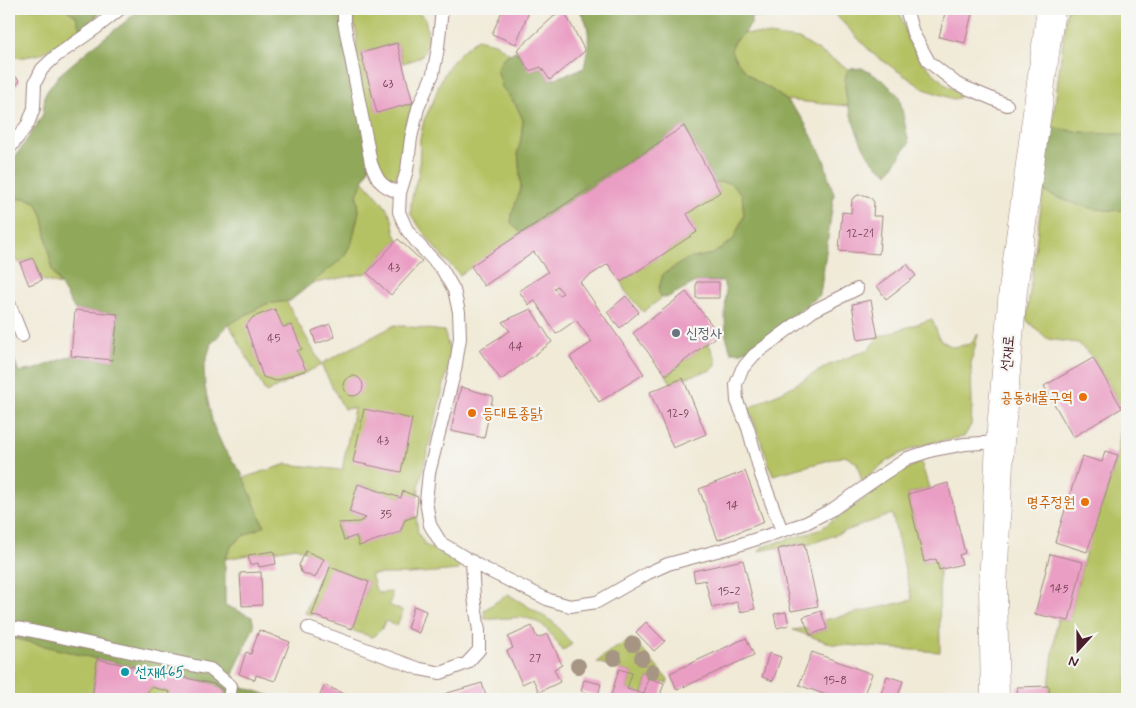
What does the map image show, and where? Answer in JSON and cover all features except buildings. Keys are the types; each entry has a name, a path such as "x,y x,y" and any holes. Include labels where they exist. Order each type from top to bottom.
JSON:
{"street":[{"name":"선재로","path":"996,699 993,586 1000,442 1013,290 1051,9"}],"lane":[{"path":"9,149 28,124 34,108 35,83 42,68 120,9"},
{"path":"344,9 344,22 371,163 377,179 389,189 400,193"},
{"path":"442,9 433,74 418,108 410,138 408,170 400,193 399,212 407,230 442,269 454,290 459,312 460,338 455,370 429,473 426,501 430,526 441,543 472,562 549,600 570,606 597,602 648,573 668,564 806,524 833,509 908,458 932,450 965,444 1000,442"},
{"path":"906,9 913,34 929,62 957,84 1007,106"},
{"path":"782,531 761,475 748,428 738,401 736,384 742,370 754,355 813,311 857,289"},
{"path":"9,303 22,336"},
{"path":"308,628 420,669 441,673 466,663 479,650 479,631 474,597 472,562"},
{"path":"9,628 18,628 210,669 231,686 229,699"}],"green space":[{"path":"9,9 105,9 84,28 41,54 9,58"},
{"path":"65,9 96,9 97,15 80,30 76,16"},
{"path":"140,9 334,9 344,22 371,163 357,195 359,211 352,242 343,258 290,301 266,304 229,324 211,344 204,367 205,387 213,425 224,449 241,472 264,526 243,536 232,545 225,559 225,605 252,617 254,626 233,674 240,686 280,699 223,699 225,691 214,684 97,659 17,639 9,639 9,346 19,372 36,369 71,356 113,360 118,314 75,310 52,270 43,217 36,202 25,198 9,199 9,166 43,114 45,94 59,75"},
{"path":"351,9 366,9 373,16 400,11 415,11 425,18 427,47 418,58 403,63 397,43 361,53 377,112 413,103 406,124 399,170 396,177 387,179 382,172 374,136 368,124 357,57 357,36"},
{"path":"577,9 751,9 751,24 734,41 731,51 746,72 786,100 802,118 824,159 834,194 820,295 755,346 742,352 731,352 726,336 726,293 723,281 696,282 668,297 662,298 658,291 663,274 687,259 713,254 733,240 744,216 742,194 730,183 715,182 684,126 521,233 511,223 512,213 521,188 518,151 523,120 516,105 502,87 497,69 503,58 517,50 529,71 541,67 550,80 584,68 588,44 588,29 586,22"},
{"path":"830,9 898,9 908,41 923,63 946,85 959,92 959,98 953,99 924,89 873,54"},
{"path":"1067,9 1127,9 1127,134 1090,133 1052,127"},
{"path":"744,33 799,39 849,69 845,87 848,106 786,100 758,82 746,72 730,50 734,41"},
{"path":"477,39 495,43 510,54 503,58 502,87 516,105 523,120 518,151 521,188 511,223 521,233 460,275 438,252 411,215 411,203 419,173 420,138 424,120 449,66 463,50"},
{"path":"862,68 883,80 899,96 909,143 888,173 875,164 864,148 850,112 845,89 845,77 849,69"},
{"path":"1052,127 1090,133 1127,134 1127,210 1105,210 1084,206 1043,191"},
{"path":"363,180 391,216 398,239 367,273 310,284 343,258 352,242 359,211 357,195"},
{"path":"715,182 730,183 742,194 744,216 733,240 713,254 687,259 658,291 662,298 643,312 625,291 621,282 697,232 687,214 720,192"},
{"path":"1043,191 1084,206 1116,211 1127,210 1127,699 1050,699 1049,686 1057,619 1069,621 1083,562 1118,455 1122,408 1093,358 1078,343 1048,339 1026,320"},
{"path":"25,198 36,202 43,217 52,270 60,285 42,280 33,258 20,263 9,255 9,199"},
{"path":"286,301 321,364 395,325 444,331 451,356 419,486 418,497 403,492 401,498 359,484 349,512 366,518 359,522 338,523 343,540 356,536 359,545 400,532 405,520 416,516 418,533 425,545 461,563 459,570 410,574 371,574 376,590 379,593 391,592 392,597 389,605 403,611 397,625 385,621 382,629 372,637 351,630 369,582 331,567 312,615 305,613 325,560 296,547 225,559 232,545 243,536 264,525 243,478 287,464 342,470 354,408 344,409 321,365 266,393 229,324 266,304"},
{"path":"932,319 940,340 953,347 971,344 978,334 971,363 971,425 964,437 932,443 901,453 883,464 862,482 857,463 845,456 773,475 749,408 784,391 829,365 869,349 878,337"},
{"path":"708,342 716,360 716,366 712,370 671,383 666,375"},
{"path":"921,462 929,488 908,494 924,562 936,559 939,570 940,652 832,644 793,630 807,628 810,635 827,629 824,620 912,600 892,514 805,546 804,543 759,551 762,547 819,530 900,472"},
{"path":"508,594 553,622 572,644 562,651 547,630 535,621 519,618 485,619 484,610"},
{"path":"9,639 17,639 97,659 92,699 9,699"},
{"path":"633,639 668,680 667,684 648,678 643,694 627,689 632,673 597,662 608,652"},
{"path":"151,687 170,692 168,699 143,699"}],"place":[{"name":"신정사","path":"676,333"},
{"name":"공동해물구역","path":"1083,397"},
{"name":"등대토종닭","path":"472,413"},
{"name":"명주정원","path":"1085,502"},
{"name":"선재465","path":"125,672"}]}
